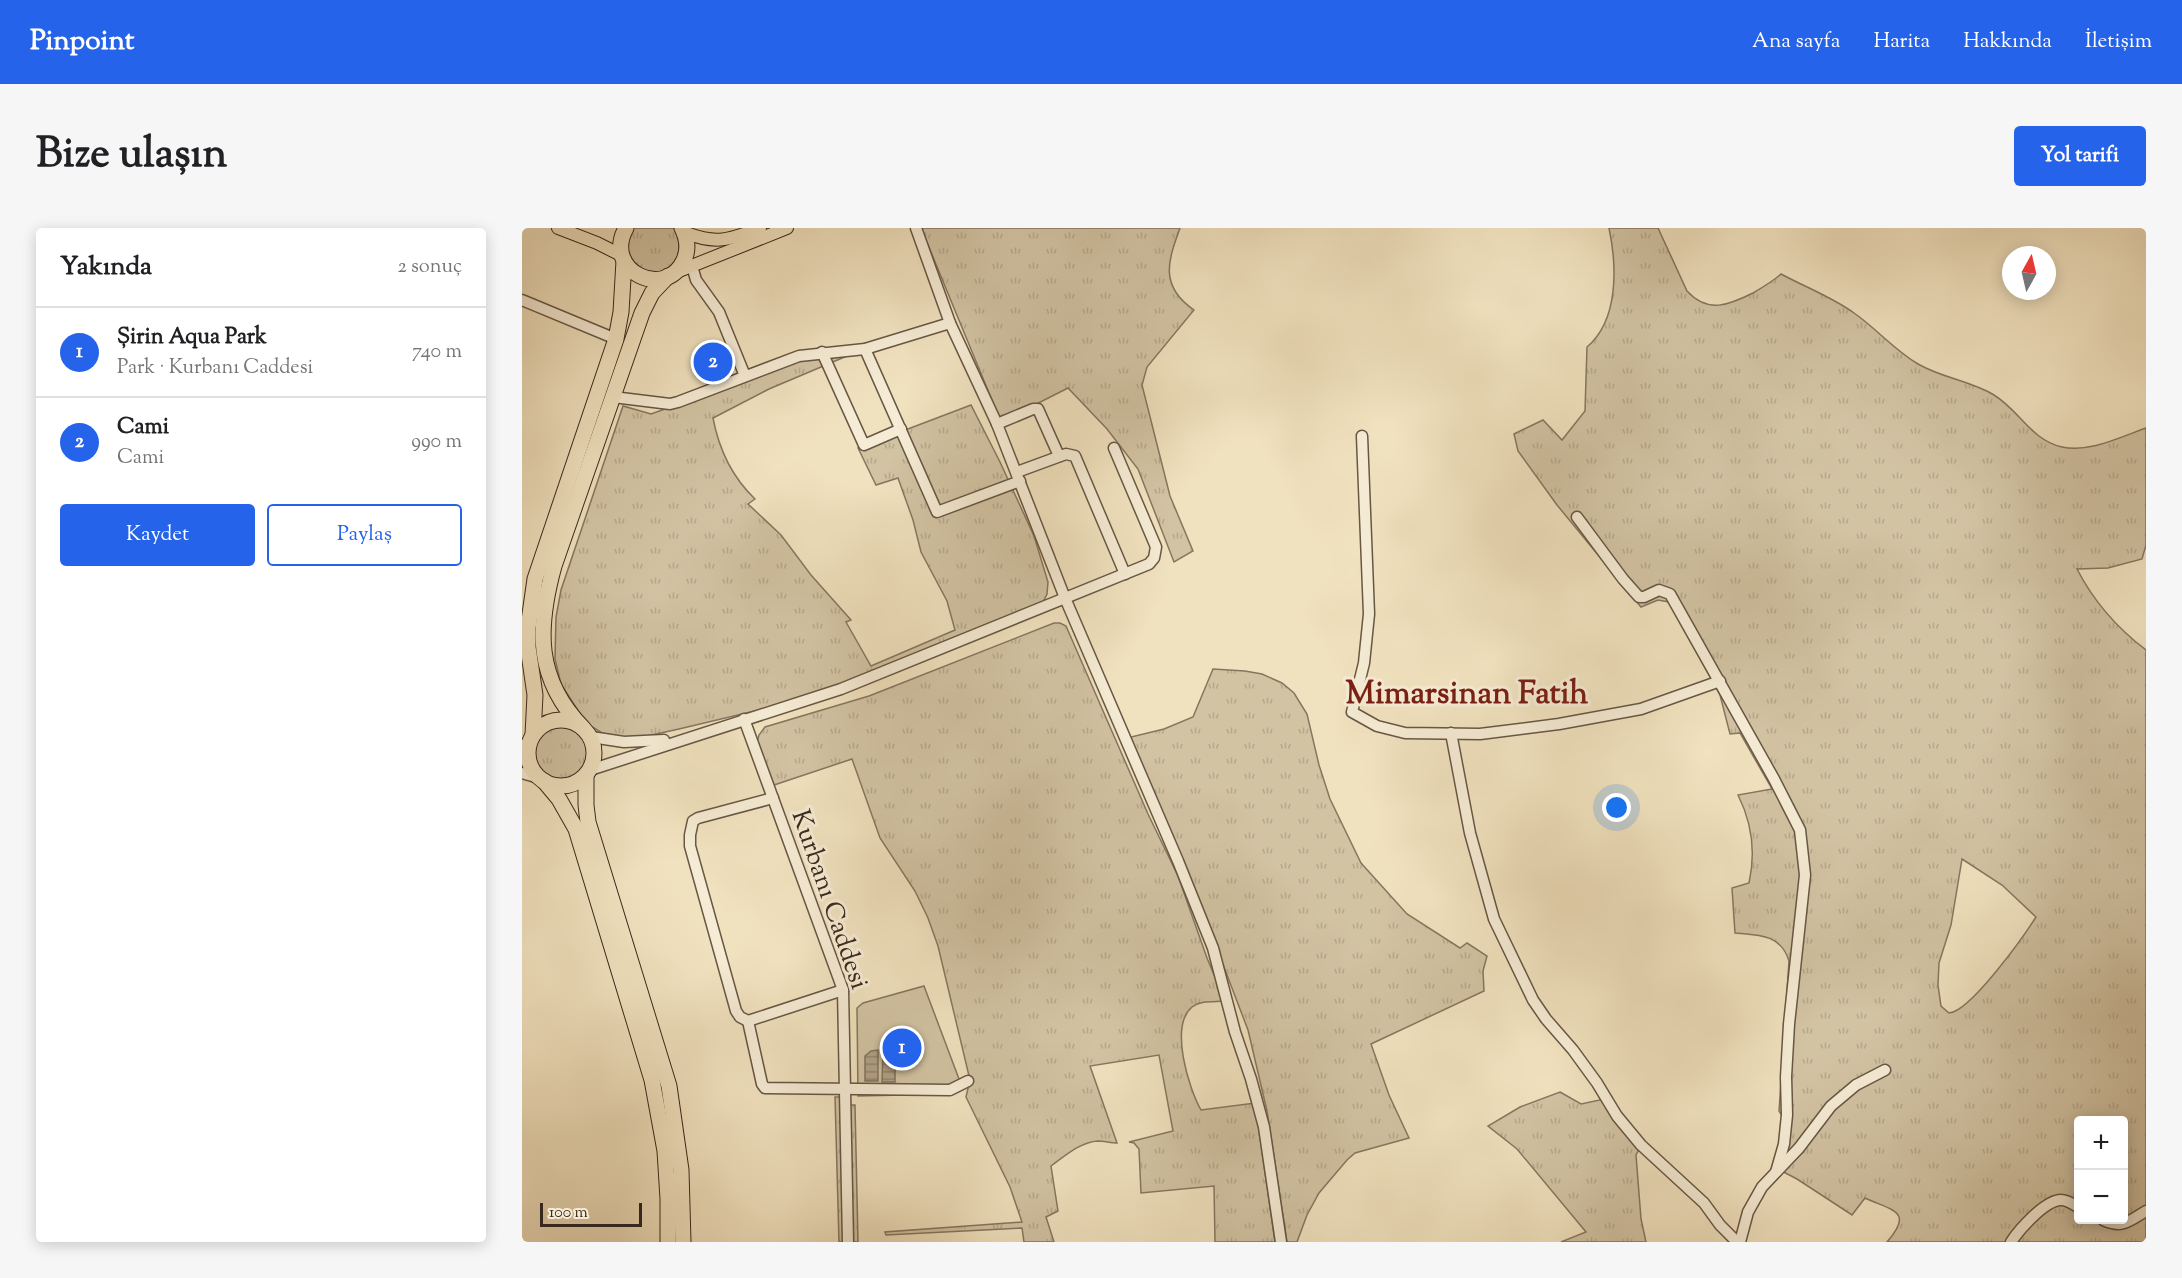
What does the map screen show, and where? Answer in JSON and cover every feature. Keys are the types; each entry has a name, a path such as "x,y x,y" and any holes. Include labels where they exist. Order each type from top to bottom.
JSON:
{"highway":[{"path":"626,228 620,244 621,312 616,339 535,579 528,638 535,696 528,752 530,763 560,799 576,829 652,1080 662,1127 667,1174 668,1242"},
{"path":"682,1242 681,1170 669,1086 588,822 586,805 588,772 595,753 587,732 564,705 549,677 543,648 543,618 554,566 642,313 652,293 681,265 686,254 687,243 683,230"},
{"path":"622,258 630,270 640,277 657,279 671,275"},
{"path":"528,741 545,723 556,720 568,720 587,732"},
{"path":"542,779 555,785 566,786 577,782 588,772"}],"main road":[{"path":"558,228 597,243 622,258"},
{"path":"683,230 702,239 714,240 729,239 760,228"},
{"path":"671,275 787,228"}],"street":[{"path":"916,228 950,323 997,424 1065,598 1213,948 1235,1032 1264,1127 1281,1242"},
{"path":"692,266 696,280 719,312 746,376"},
{"path":"522,300 616,339"},
{"path":"613,397 670,404 799,356 866,349 950,323"},
{"path":"866,349 937,512 1059,456 1071,453 1077,458 1125,574"},
{"path":"822,352 864,445 900,429"},
{"path":"997,424 1038,409 1059,456"},
{"path":"1362,436 1369,614 1364,663 1352,712 1377,726 1405,733 1480,734 1559,724 1641,708 1720,681"},
{"path":"588,772 682,739 841,689 1149,564 1154,558 1156,547 1114,448"},
{"path":"1577,517 1639,597 1659,590 1670,594 1720,681 1800,830 1804,875 1789,1024 1786,1077 1787,1115 1784,1144 1776,1172"},
{"name":"Kurbanı Caddesi","path":"744,719 843,990 848,1242"},
{"path":"587,732 624,742 682,739"},
{"path":"1450,734 1470,833 1494,919 1533,1000 1573,1050 1617,1116 1641,1146 1704,1203 1720,1225 1738,1242 1748,1212 1762,1187 1798,1148 1831,1106 1856,1084 1886,1070"},
{"path":"522,773 542,779"},
{"path":"773,798 698,818 693,821 690,835 690,846 736,1011 740,1017 748,1021 843,990"},
{"path":"748,1021 762,1084 765,1088 950,1090 968,1081"},
{"path":"2011,1242 2020,1228 2052,1203 2061,1200 2074,1205"},
{"path":"2128,1223 2146,1211"}],"green space":[{"path":"633,228 674,228 679,251 677,258 668,269 652,273 635,266 626,249"},
{"path":"921,228 1180,228 1172,251 1169,272 1175,292 1194,310 1147,367 1142,385 1170,496 1193,551 1174,562 1138,469 1107,429 1068,388 1001,422"},
{"path":"1609,228 1658,228 1687,291 1703,303 1711,305 1727,304 1744,297 1781,274 1846,307 1918,364 1994,395 2034,432 2062,447 2094,446 2146,428 2146,545 2142,559 2108,568 2077,569 2107,614 2146,650 2146,1242 1887,1242 1899,1224 1897,1213 1891,1209 1865,1198 1852,1215 1797,1179 1772,1166 1778,1151 1783,1117 1779,1111 1789,961 1785,952 1774,941 1760,936 1735,933 1732,888 1749,883 1752,860 1747,816 1738,795 1772,789 1740,733 1730,734 1720,695 1669,602 1658,600 1641,607 1557,505 1518,451 1514,434 1543,420 1562,440 1585,411 1587,347 1597,336 1610,308 1613,292 1613,259","holes":["1962,859 2002,885 2036,917 1983,987 1970,1000 1949,1013 1941,1006 1938,985 1939,963 1951,925"]},
{"path":"847,356 769,389 713,418 719,441 733,472 755,499 748,504 781,535 811,575 851,620 846,622 871,666 955,630 947,601 921,552 913,520 898,478 876,485 858,448 971,405 1034,536 1048,582 1047,594 1043,602 846,684 780,705 647,736 619,737 602,733 586,723 561,684 555,659 556,617 561,590 623,406 651,414 724,388 788,360"},
{"path":"1054,623 1066,626 1148,814 1178,876 1225,1001 1199,1003 1192,1007 1185,1016 1182,1028 1183,1058 1191,1088 1201,1110 1255,1103 1275,1242 1215,1242 1214,1186 1141,1193 1139,1149 1134,1143 1129,1142 1173,1131 1159,1055 1090,1066 1117,1143 1098,1141 1085,1144 1051,1166 1058,1211 1046,1217 1054,1242 1024,1242 1022,1228 886,1235 885,1232 1022,1222 1010,1187 966,1097 970,1080 938,946 928,918 915,891 880,838 852,759 774,785 757,742 765,727 869,696"},
{"path":"1213,669 1262,674 1282,683 1294,693 1307,714 1330,799 1361,863 1407,914 1460,948 1467,943 1487,956 1483,971 1484,991 1371,1044 1389,1095 1409,1138 1355,1153 1347,1160 1319,1193 1307,1215 1297,1242 1287,1242 1267,1111 1248,1030 1206,920 1127,738 1164,729 1193,717"},
{"path":"561,724 572,726 585,737 590,753 588,764 577,777 561,782 550,780 537,769 532,753 534,742 545,729"},
{"path":"924,986 962,1087 951,1094 858,1096 857,1008 863,1003"},
{"path":"1560,1092 1581,1104 1609,1098 1642,1144 1636,1155 1641,1219 1646,1242 1561,1242 1586,1232 1517,1149 1488,1126 1520,1107"},
{"path":"835,1097 842,1097 845,1242 839,1242"},
{"path":"849,1105 855,1105 858,1242 852,1242"}],"shaded area":[{"path":"878,1050 878,1081 865,1081 865,1056 871,1051"},
{"path":"883,1051 895,1056 895,1082 882,1082"}],"place":[{"name":"Cami","path":"713,362"},
{"name":"Şirin Aqua Park","path":"902,1048"}],"district":[{"name":"Mimarsinan Fatih","path":"1467,692"}]}
